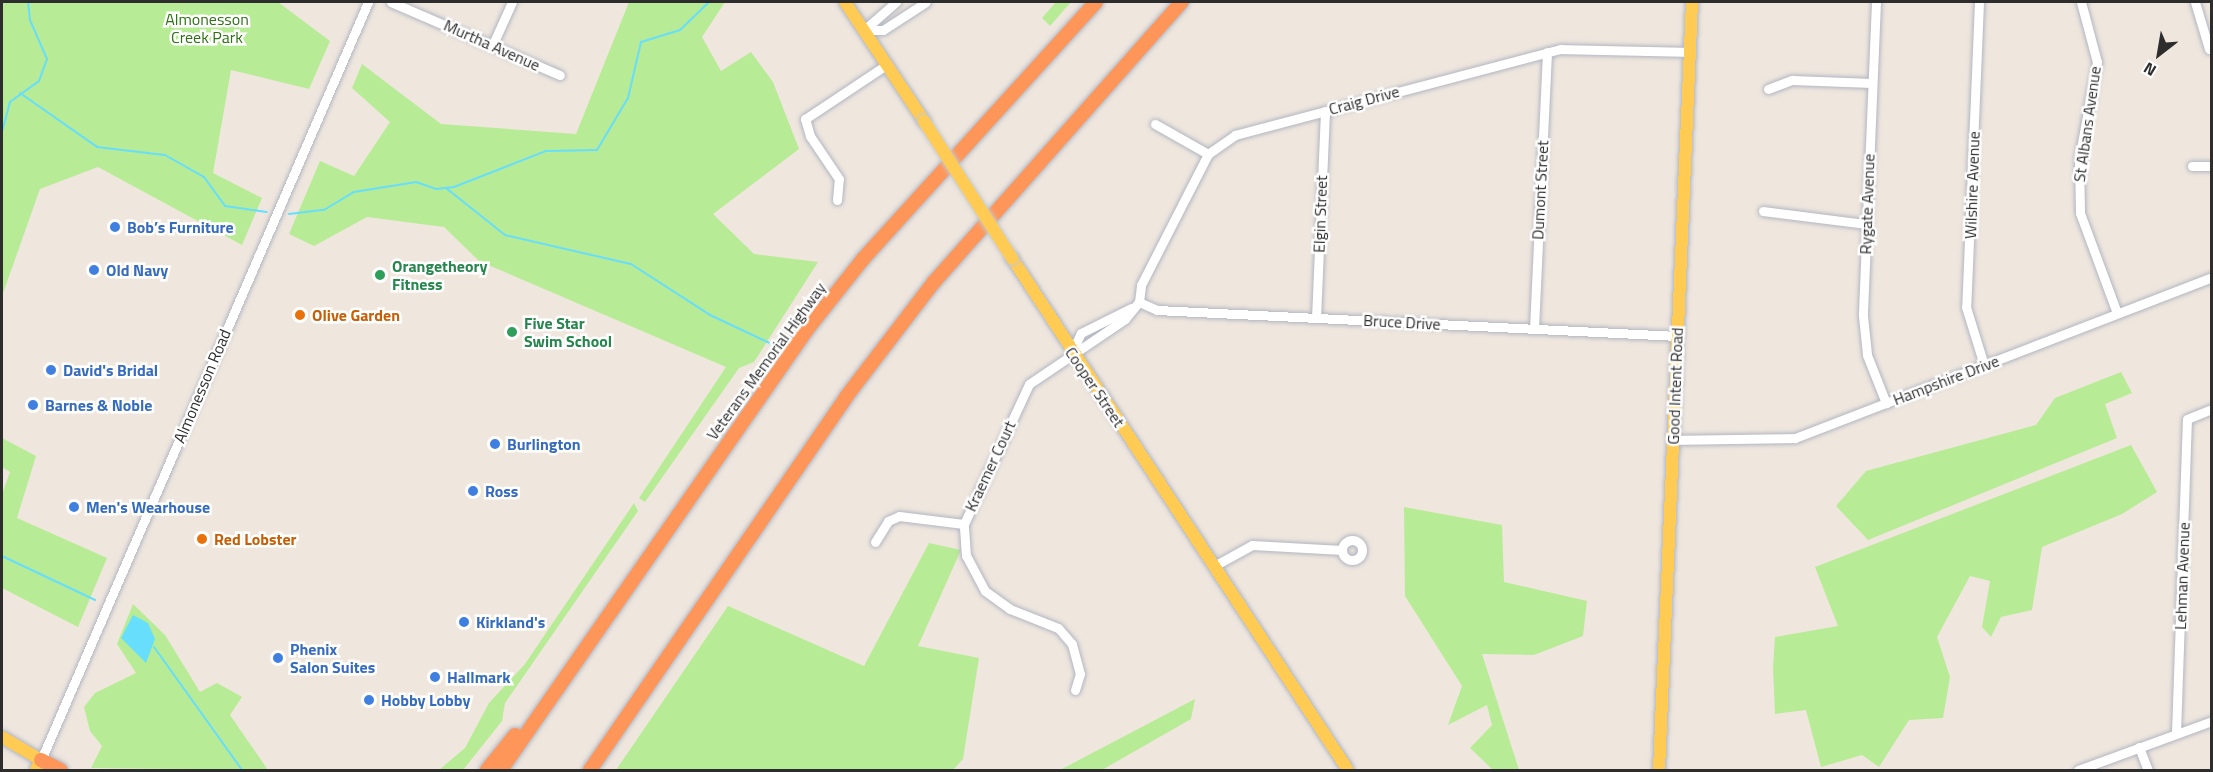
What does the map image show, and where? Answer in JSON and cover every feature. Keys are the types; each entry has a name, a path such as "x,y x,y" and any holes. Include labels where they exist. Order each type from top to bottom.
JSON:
{"highway":[{"name":"Veterans Memorial Highway","path":"501,771 598,627 806,331 863,259 1096,2"},
{"path":"590,771 846,397 934,282 1182,2"},
{"path":"487,771 598,627"},
{"path":"39,765 61,771"}],"main road":[{"name":"Cooper Street","path":"845,2 1348,771"},
{"name":"Good Intent Road","path":"1659,771 1692,2"},
{"path":"2,737 39,765"}],"street":[{"name":"Almonesson Road","path":"39,765 368,2"},
{"name":"Murtha Avenue","path":"392,2 560,75"},
{"path":"493,44 512,2"},
{"path":"864,30 896,2"},
{"path":"864,30 883,30 926,2"},
{"name":"Rygate Avenue","path":"1876,2 1866,224 1864,339 1886,403"},
{"name":"Wilshire Avenue","path":"1979,2 1966,307 1984,365"},
{"name":"St Albans Avenue","path":"2081,2 2097,62 2079,159 2080,213 2117,313"},
{"path":"2195,2 2209,50"},
{"name":"Craig Drive","path":"1208,154 1251,129 1547,52 1689,52"},
{"name":"Dumont Street","path":"1534,328 1547,52"},
{"path":"837,200 839,179 810,136 805,119 886,65"},
{"path":"1768,89 1792,80 1872,83"},
{"name":"Elgin Street","path":"1316,318 1325,111"},
{"path":"1072,352 1125,319 1135,305 1141,285 1208,154 1155,124"},
{"path":"2192,166 2211,166"},
{"path":"1763,211 1866,224"},
{"name":"Hampshire Drive","path":"1673,440 1778,442 1886,403 2211,277"},
{"path":"1072,352 1081,333 1135,305"},
{"name":"Bruce Drive","path":"1135,305 1157,310 1677,336"},
{"name":"Kraemer Court","path":"1072,352 1029,384 964,524 966,556 986,591 1010,609 1058,628 1072,644 1080,674 1075,690"},
{"name":"Lehman Avenue","path":"2176,734 2187,419 2211,409"},
{"path":"875,542 888,521 899,516 964,524"},
{"path":"1214,566 1252,545 1342,550"},
{"path":"2078,771 2211,721"},
{"path":"2139,747 2148,771"}],"green space":[{"name":"Almonesson Creek Park","path":"2,2 278,2 330,41 309,89 231,70 213,173 262,198 242,245 98,167 40,189 2,296"},
{"path":"629,2 725,2 702,37 721,71 751,52 773,82 799,149 713,214 754,254 818,262 754,362 739,368 645,502 639,498 726,367 479,261 444,227 367,217 314,246 289,234 320,161 354,176 390,122 352,88 362,64 441,124 576,134"},
{"path":"1056,2 1071,2 1050,26 1042,18"},
{"path":"2121,372 2132,393 2105,404 2117,438 1868,540 1836,506 1866,471 2036,425 2055,398"},
{"path":"2,438 36,456 17,518 107,558 78,627 2,588 2,494 10,472 2,467"},
{"path":"2131,445 2157,492 2122,514 2042,547 2032,610 2001,617 1991,637 1982,627 1990,581 1970,576 1937,637 1950,677 1943,718 1909,720 1879,767 1862,755 1821,767 1806,710 1775,714 1773,667 1775,637 1838,626 1815,567"},
{"path":"634,503 638,511 505,703 502,721 463,770 439,770 465,748 489,703 525,664"},
{"path":"1404,507 1502,525 1504,582 1587,601 1583,636 1534,655 1482,654 1519,770 1493,770 1470,748 1492,725 1487,705 1448,725 1462,686 1405,596"},
{"path":"929,543 961,550 918,646 979,658 963,759 953,770 616,770 728,606 864,666"},
{"path":"133,604 165,635 200,692 217,683 242,697 230,715 268,770 91,768 102,746 90,731 84,707 95,693 136,673 117,644"},
{"path":"1195,699 1191,719 1102,770 1060,770"}],"water":[{"path":"133,615 148,623 155,639 146,663 121,638"}],"waterway":[{"path":"2,132 10,102 39,81 47,59 30,20 28,2"},
{"path":"289,214 324,210 354,192 416,182 436,189 454,187 546,151 597,150 628,98 641,42 680,30 709,2"},
{"path":"20,93 97,147 165,155 204,177 225,206 267,212"},
{"path":"446,188 505,235 631,264 710,315 776,346"},
{"path":"2,556 95,600"},
{"path":"154,647 242,770"}],"place":[{"name":"Bob’s Furniture","path":"115,227"},
{"name":"Old Navy","path":"94,270"},
{"name":"Orangetheory Fitness","path":"380,275"},
{"name":"Olive Garden","path":"300,315"},
{"name":"Five Star Swim School","path":"512,332"},
{"name":"David's Bridal","path":"51,370"},
{"name":"Barnes & Noble","path":"33,405"},
{"name":"Burlington","path":"495,444"},
{"name":"Ross","path":"473,491"},
{"name":"Men's Wearhouse","path":"74,507"},
{"name":"Red Lobster","path":"202,539"},
{"name":"Kirkland's","path":"464,622"},
{"name":"Phenix Salon Suites","path":"278,658"},
{"name":"Hallmark","path":"435,677"},
{"name":"Hobby Lobby","path":"369,700"}]}
